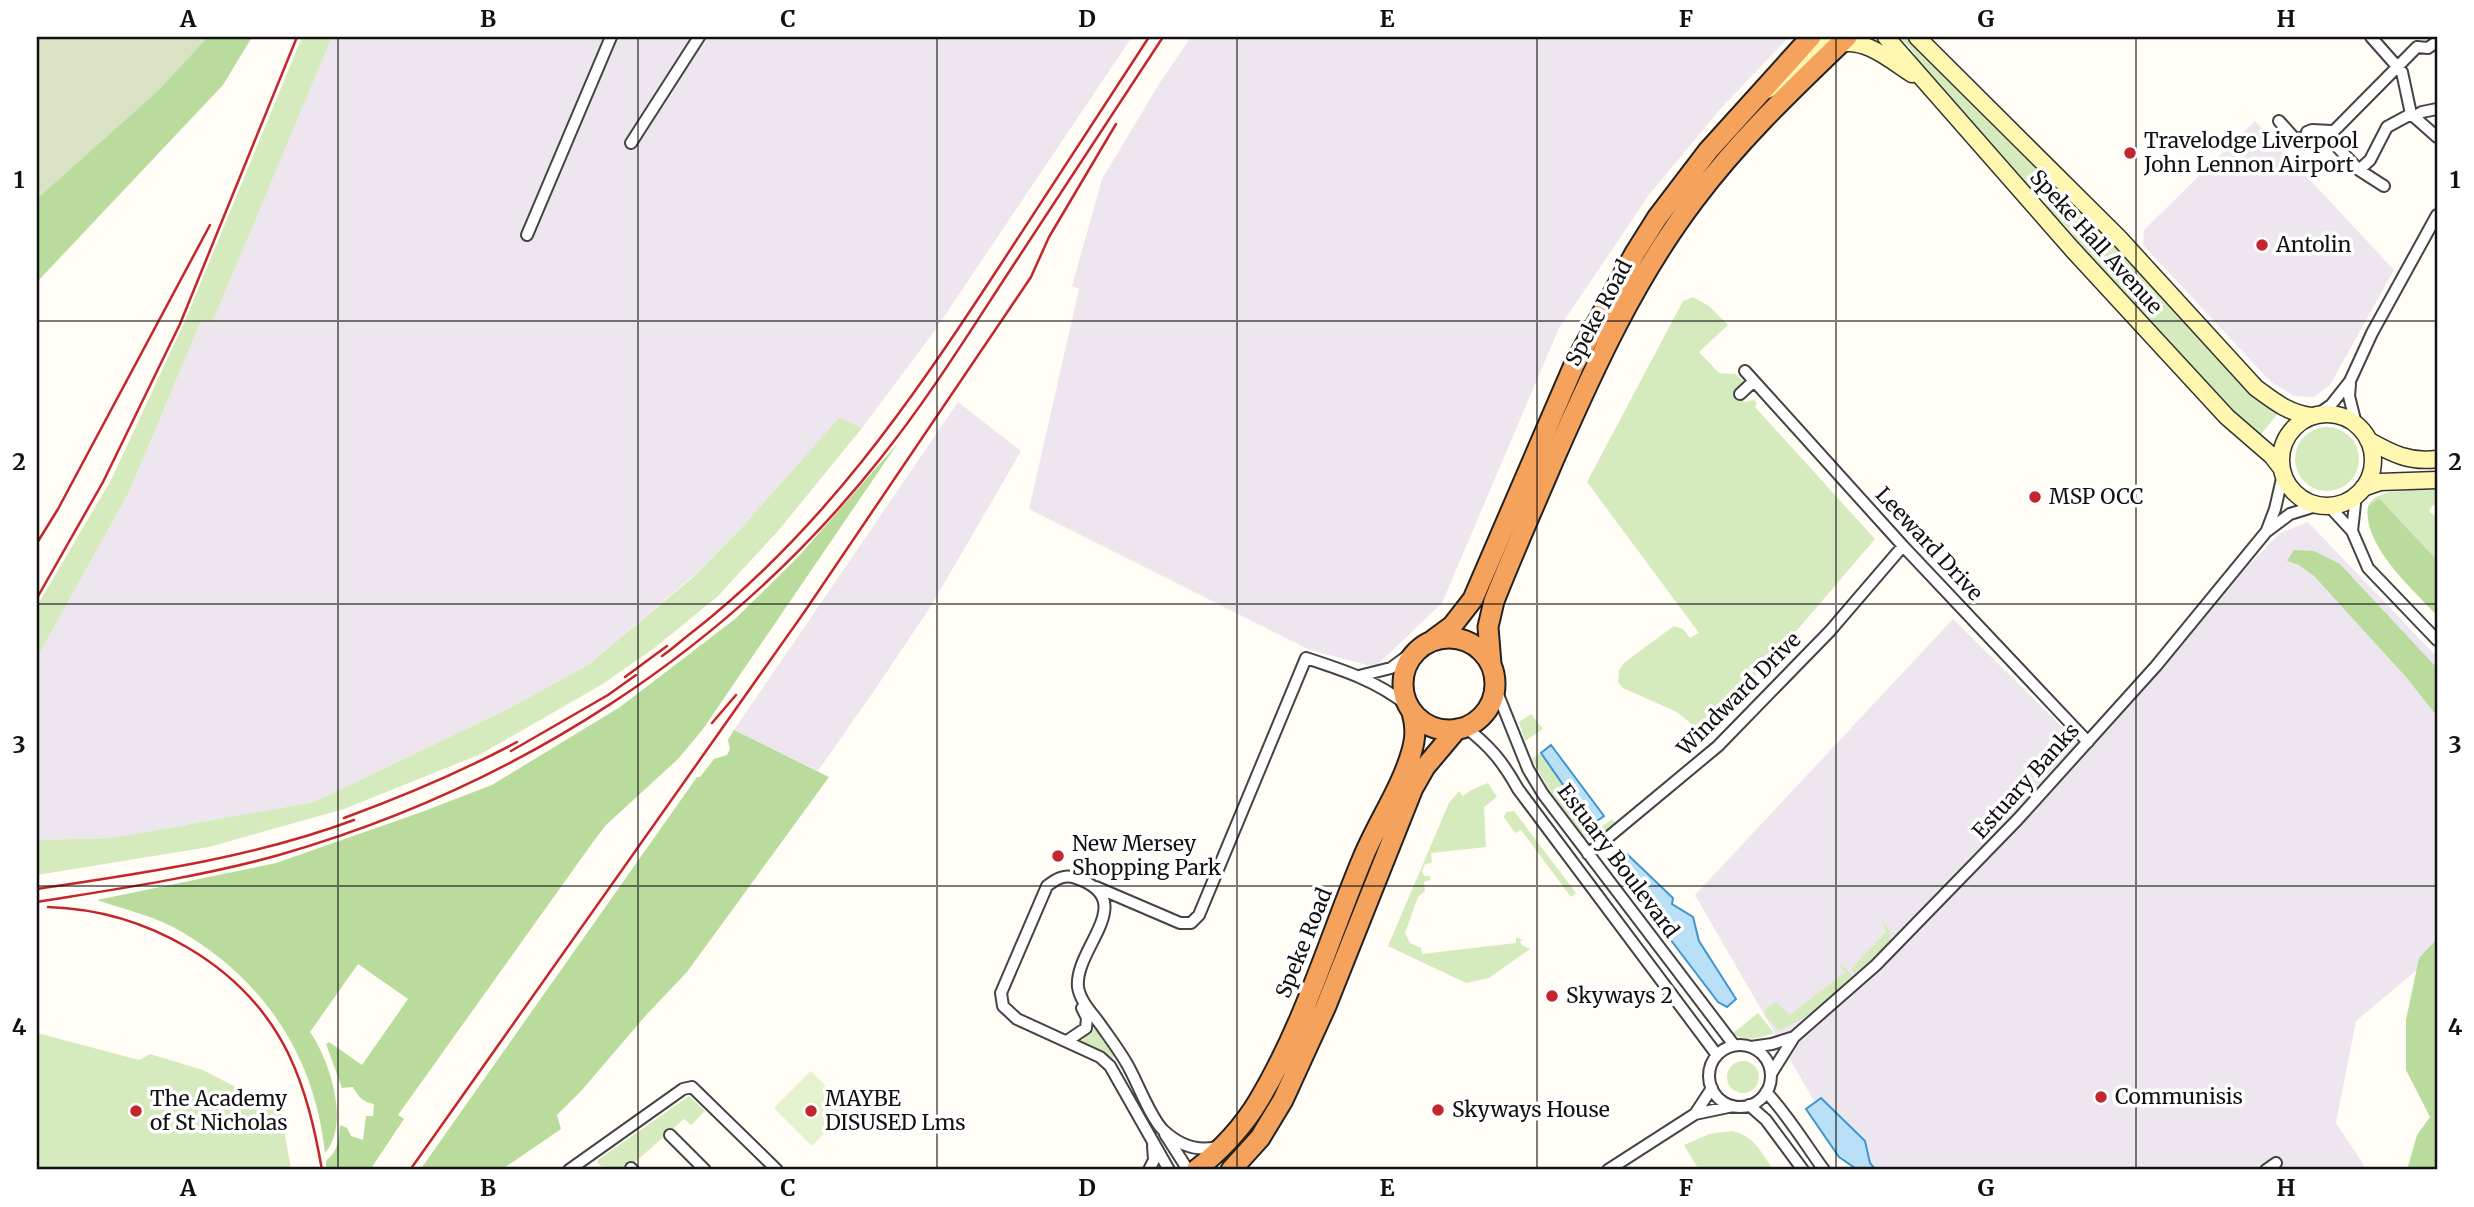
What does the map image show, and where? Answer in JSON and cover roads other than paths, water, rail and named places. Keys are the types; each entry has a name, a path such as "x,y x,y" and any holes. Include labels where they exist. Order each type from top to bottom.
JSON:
{"highway":[{"path":"1753,99 1777,63 1801,37"},
{"name":"Speke Road","path":"1491,664 1488,626 1494,601 1616,284 1657,218 1708,151 1811,37"},
{"name":"Speke Road","path":"1426,644 1452,625 1478,589 1595,344 1636,288 1662,245 1695,199 1756,125 1838,39"},
{"path":"1447,637 1460,638 1473,643 1491,664 1496,687 1493,700 1477,721 1461,728 1445,730 1421,721 1410,709 1403,692 1403,676 1408,661 1426,644 1447,637"},
{"name":"Speke Road","path":"1196,1170 1223,1146 1258,1102 1279,1065 1363,858 1407,768 1416,736 1410,709"},
{"name":"Speke Road","path":"1231,1170 1260,1138 1283,1100 1326,1006 1413,788 1425,767 1461,728"}],"street":[{"path":"527,235 611,37"},
{"path":"631,143 699,37"},
{"name":"Speke Hall Avenue","path":"1886,37 2072,249 2227,417 2272,456 2282,472"},
{"path":"2371,37 2402,72 2413,115 2437,137"},
{"path":"1753,99 1786,79 1838,39 1864,45 1926,83"},
{"name":"Speke Hall Avenue","path":"1921,39 2119,237 2256,388 2295,414 2314,415"},
{"path":"2384,186 2359,170 2328,137 2417,47 2428,48 2435,43"},
{"path":"2359,170 2370,160 2387,127 2413,115 2437,109"},
{"path":"2279,121 2296,140 2312,130 2332,131"},
{"path":"2437,215 2372,333 2350,381 2331,405 2293,429 2285,441 2281,455 2282,472 2289,486 2298,495 2324,505 2352,531 2368,568 2437,640"},
{"name":"Leeward Drive","path":"1745,371 1903,546 2088,742"},
{"path":"1740,394 1754,381"},
{"path":"2350,381 2348,396 2356,424 2368,440 2372,452 2372,466 2359,492 2352,531"},
{"path":"2314,415 2332,414 2356,424"},
{"path":"2368,440 2403,457 2416,460 2437,459"},
{"name":"Estuary Banks","path":"2266,532 2276,509 2282,472"},
{"path":"2324,505 2343,502 2380,482 2437,481"},
{"name":"Estuary Banks","path":"1771,1074 1794,1038 1904,938 2001,838 2156,666 2266,532 2290,514 2324,505"},
{"name":"Windward Drive","path":"1588,854 1718,746 1829,631 1903,546"},
{"path":"1359,676 1391,668 1426,644"},
{"path":"1168,1170 1110,1066 1100,1057 1017,1019 1003,1006 1001,993 1047,887 1056,879 1066,876 1091,884 1180,923 1191,923 1199,915 1306,658 1359,676 1393,694 1410,709"},
{"name":"Estuary Boulevard","path":"1496,687 1528,769 1543,794 1734,1045"},
{"name":"Estuary Boulevard","path":"1461,728 1485,742 1504,763 1518,789 1717,1055"},
{"path":"1091,884 1101,893 1105,912"},
{"path":"1122,897 1105,912 1078,986 1082,999 1127,1063 1162,1129 1188,1170"},
{"path":"1068,1041 1086,1028 1087,1018 1080,1006 1082,999"},
{"name":"Estuary Banks","path":"1751,1047 1794,1038"},
{"path":"1608,1170 1695,1114 1749,1105 1762,1098 1771,1074 1765,1057 1751,1047 1734,1045 1717,1055 1709,1073 1712,1088 1719,1099 1733,1106"},
{"path":"569,1170 683,1089 692,1087 777,1170"},
{"path":"1695,1114 1712,1088"},
{"path":"1766,1092 1781,1108 1786,1119 1825,1170"},
{"path":"1749,1105 1766,1120 1803,1170"},
{"path":"1162,1129 1192,1149 1206,1150 1223,1146"},
{"path":"670,1135 705,1170"},
{"path":"1149,1170 1154,1160 1152,1140"},
{"path":"2266,1170 2276,1163"}],"water":[{"path":"1551,745 1604,816 1591,825 1541,753"},
{"path":"1627,854 1673,898 1672,904 1693,917 1699,941 1736,999 1727,1007 1718,1002 1613,864"},
{"path":"1821,1098 1865,1141 1870,1163 1876,1170 1858,1170 1839,1157 1806,1109"}],"railway":[{"path":"37,598 103,482 180,324 297,37"},
{"path":"662,656 741,591 784,549 862,461 898,415 966,317 1149,37"},
{"path":"37,902 219,870 279,855 366,826 451,792 533,751 611,704 685,651 755,593 820,529 897,438 959,349 1163,37"},
{"path":"410,1170 805,611 1031,277 1049,237 1116,124"},
{"path":"37,543 58,509 210,225"},
{"path":"625,677 667,646"},
{"path":"511,751 608,695 636,675"},
{"path":"712,723 736,695"},
{"path":"344,818 432,783 517,742"},
{"path":"37,889 237,854 276,845 354,820"},
{"path":"48,907 84,910 155,931 218,968 246,993 269,1021 288,1053 309,1110 322,1170"}],"place":[{"name":"Travelodge Liverpool John Lennon Airport","path":"2130,153"},
{"name":"Antolin","path":"2262,245"},
{"name":"MSP OCC","path":"2035,497"},
{"name":"New Mersey Shopping Park","path":"1058,856"},
{"name":"Skyways 2","path":"1552,996"},
{"name":"Communisis","path":"2101,1097"},
{"name":"Skyways House","path":"1438,1110"},
{"name":"The Academy of St Nicholas","path":"136,1111"},
{"name":"MAYBE DISUSED Lms","path":"811,1111"}]}
